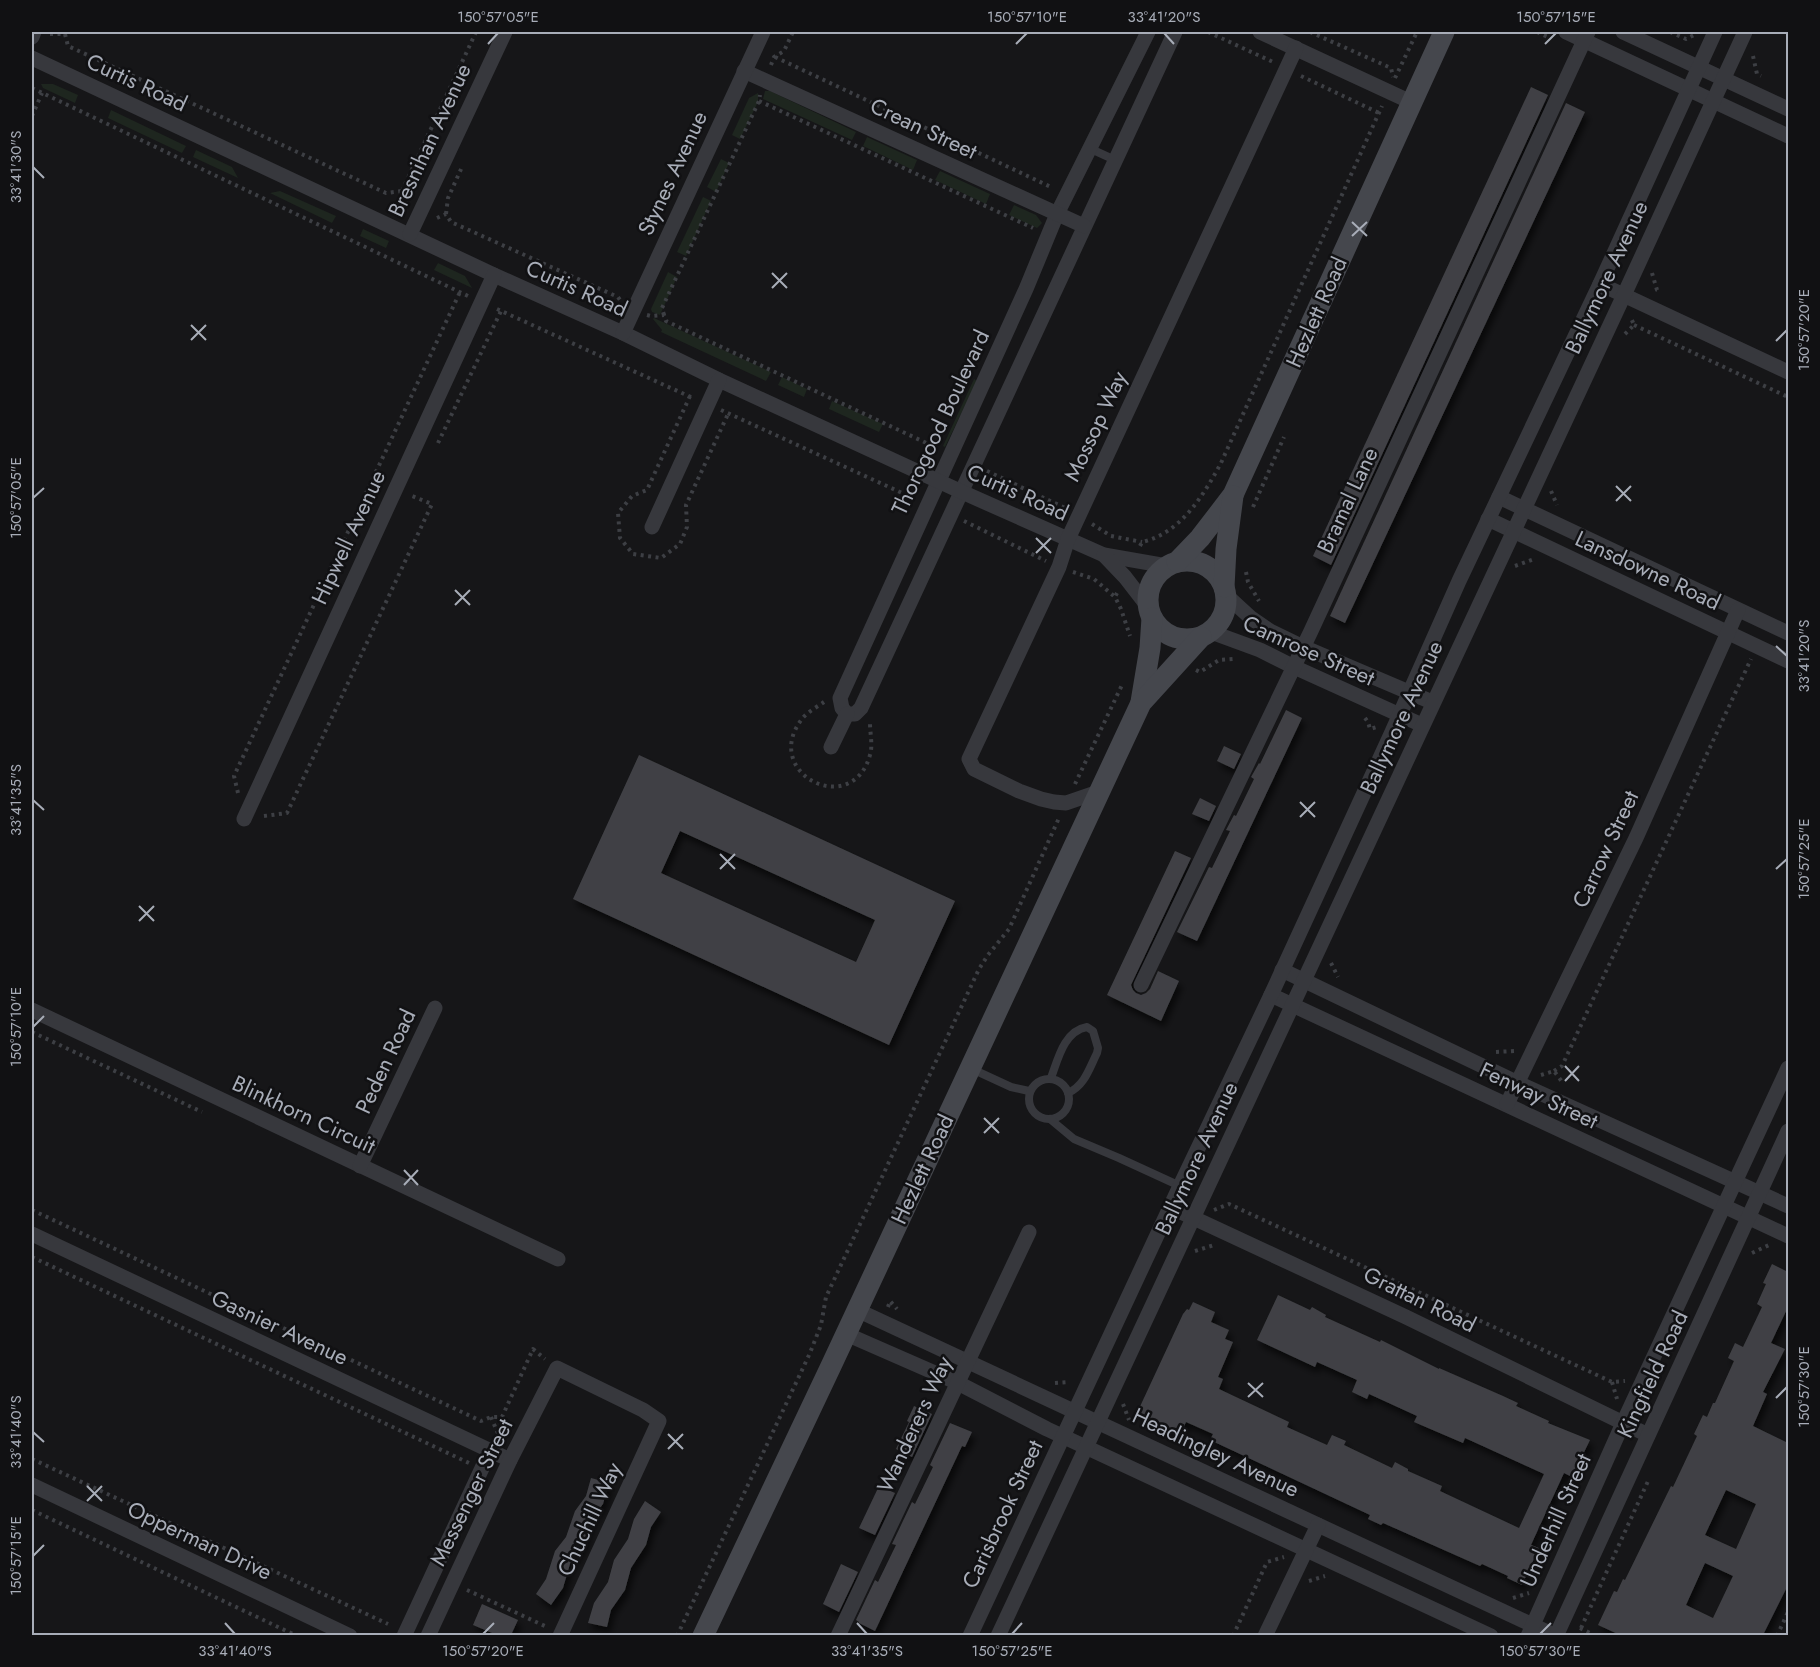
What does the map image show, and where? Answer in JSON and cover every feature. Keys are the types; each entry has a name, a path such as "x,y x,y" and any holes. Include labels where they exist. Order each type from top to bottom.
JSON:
{"main road":[{"name":"Hezlett Road","path":"1172,564 1200,538 1233,495 1444,32"},
{"name":"Hezlett Road","path":"1225,591 1226,549 1233,495"},
{"path":"1193,561 1209,567 1220,579 1225,591 1225,612 1217,626 1206,635 1192,640 1174,637 1165,633 1150,613 1149,588 1160,572 1172,564 1193,561"},
{"name":"Hezlett Road","path":"703,1635 1141,703 1150,648 1150,613"},
{"name":"Hezlett Road","path":"1141,703 1206,635"}],"street":[{"path":"32,37 34,32"},
{"name":"Bresnihan Avenue","path":"410,234 505,32"},
{"name":"Stynes Avenue","path":"623,333 763,32"},
{"name":"Thorogood Boulevard","path":"847,714 842,708 840,698 1058,214 1148,32"},
{"path":"831,747 847,714 855,714 861,708 1175,32"},
{"path":"1260,32 1392,86 1411,102"},
{"path":"1566,32 1586,36 1688,89 1788,136"},
{"path":"1623,32 1788,109"},
{"name":"Ballymore Avenue","path":"1074,1411 1271,995 1488,519 1716,32"},
{"name":"Ballymore Avenue","path":"1097,1422 1745,32"},
{"name":"Bramal Lane","path":"1141,985 1303,647 1586,36"},
{"name":"Mossop Way","path":"1060,802 1041,800 980,772 974,769 969,759 1059,567 1068,538 1079,514 1296,48"},
{"name":"Curtis Road","path":"33,61 623,333 719,380 1104,555 1172,564"},
{"name":"Crean Street","path":"744,71 1084,226"},
{"name":"Hipwell Avenue","path":"244,819 494,275"},
{"path":"1600,284 1788,372"},
{"path":"652,527 719,380"},
{"name":"Lansdowne Road","path":"1499,497 1788,633"},
{"name":"Lansdowne Road","path":"1488,519 1788,661"},
{"name":"Curtis Road","path":"1104,555 1125,577 1150,613"},
{"name":"Camrose Street","path":"1225,591 1251,618 1270,631 1432,702"},
{"name":"Carrow Street","path":"1507,1104 1636,837 1738,610"},
{"name":"Camrose Street","path":"1206,635 1240,642 1422,725"},
{"path":"1060,802 1098,792"},
{"name":"Fenway Street","path":"1282,970 1518,1083 1788,1206"},
{"name":"Fenway Street","path":"1271,995 1724,1206 1749,1218 1782,1239"},
{"name":"Peden Road","path":"360,1166 435,1008"},
{"name":"Blinkhorn Circuit","path":"32,1010 558,1259"},
{"name":"Kingfield Road","path":"1623,1423 1788,1068"},
{"name":"Kingfield Road","path":"1556,1635 1788,1131"},
{"name":"Grattan Road","path":"1170,1207 1406,1317 1648,1435"},
{"name":"Wanderers Way","path":"838,1635 1029,1232"},
{"name":"Gasnier Avenue","path":"32,1234 510,1460"},
{"name":"Headingley Avenue","path":"857,1310 1318,1525 1530,1630 1556,1635"},
{"path":"846,1334 958,1383 1086,1447 1491,1635"},
{"name":"Chuchill Way","path":"557,1368 643,1410 658,1421 561,1635"},
{"name":"Messenger Street","path":"428,1635 510,1460 557,1368"},
{"name":"Carisbrook Street","path":"970,1635 1074,1411"},
{"path":"998,1635 1097,1422"},
{"name":"Underhill Street","path":"1530,1630 1623,1423"},
{"name":"Messenger Street","path":"404,1635 490,1451"},
{"name":"Opperman Drive","path":"32,1485 350,1635"},
{"path":"1265,1635 1318,1525"}],"lane":[{"path":"1091,149 1115,160"},
{"path":"1051,1078 1065,1042 1072,1032 1087,1027 1094,1031 1097,1053 1082,1084 1068,1093"},
{"path":"969,1068 1011,1088 1029,1091"},
{"path":"1051,1078 1062,1083 1069,1099 1061,1115 1043,1119 1032,1111 1029,1105 1029,1091 1038,1081 1051,1078"},
{"path":"1050,1119 1074,1139 1180,1186"}],"path":[{"path":"44,32 65,33 68,46 386,193 402,191"},
{"path":"402,191 476,32"},
{"path":"793,32 784,51 774,57 760,92 759,101 662,308 666,321 950,454"},
{"path":"1310,32 1390,68 1392,86"},
{"path":"974,465 1079,514 1112,536 1142,542 1163,535 1174,527 1200,498 1221,463 1417,32"},
{"path":"1670,32 1686,39 1701,32"},
{"path":"1756,48 1752,56 1757,74 1768,79"},
{"path":"774,57 1058,190"},
{"path":"32,87 481,302 927,505"},
{"path":"32,116 42,93"},
{"path":"759,101 1039,231"},
{"path":"402,191 409,202 436,219 446,214 452,222 618,297 623,304 651,316 664,315"},
{"path":"1651,269 1657,290 1667,295"},
{"path":"1634,325 1788,397"},
{"path":"951,515 1059,567 1094,579 1115,597 1127,624 1130,640"},
{"path":"1133,560 1142,542"},
{"path":"1115,597 1125,577"},
{"path":"1518,1083 1562,1066 1751,658"},
{"path":"677,1635 810,1353 821,1325 826,1297 979,969 1009,929 1060,802 1123,681"},
{"path":"1330,962 1339,980"},
{"path":"1486,1048 1497,1053 1518,1050"},
{"path":"1554,1071 1561,1082 1571,1087"},
{"path":"1213,1211 1229,1204 1612,1382 1629,1380"},
{"path":"32,1210 481,1421 502,1416 533,1349 557,1368"},
{"path":"1748,1263 1753,1252 1782,1239"},
{"path":"1194,1251 1213,1245 1224,1250"},
{"path":"32,1257 469,1463 467,1473"},
{"path":"1123,1404 1129,1420"},
{"path":"32,1459 388,1624"},
{"path":"1596,1635 1581,1628 1650,1478"},
{"path":"32,1510 297,1635"},
{"path":"1233,1635 1267,1562 1306,1550"},
{"path":"1305,1590 1309,1581 1329,1575"},
{"path":"453,1583 561,1635"},
{"path":"1510,1599 1532,1592"},
{"path":"1777,1635 1788,1612"}],"shaded area":[{"path":"41,84 53,84 78,95 75,103 43,88"},
{"path":"765,91 770,91 856,132 852,140 763,99"},
{"path":"758,93 758,102 740,139 732,135 749,98"},
{"path":"111,110 186,146 182,153 108,118"},
{"path":"867,137 917,160 913,170 863,146"},
{"path":"196,150 232,167 238,178 193,157"},
{"path":"721,159 729,163 716,192 707,187"},
{"path":"940,171 990,194 986,204 935,180"},
{"path":"280,191 336,216 332,223 270,193"},
{"path":"703,197 711,201 686,256 677,252"},
{"path":"1014,205 1036,215 1042,223 1037,228 1009,215"},
{"path":"363,229 389,241 386,248 360,236"},
{"path":"438,263 465,276 472,288 434,270"},
{"path":"668,272 677,277 660,315 652,312 651,309"},
{"path":"654,318 771,372 766,381 661,332"},
{"path":"782,377 807,389 804,397 778,385"},
{"path":"974,379 977,381 945,447 943,446"},
{"path":"832,401 883,424 879,432 829,409"}],"building":[{"path":"1531,87 1548,95 1331,565 1313,556"},
{"path":"1566,103 1585,112 1345,623 1330,616"},
{"path":"1286,710 1302,718 1197,941 1177,932 1209,867 1212,868 1230,831 1226,830 1234,815 1236,816 1254,779 1251,777 1260,764"},
{"path":"1224,746 1241,754 1234,769 1217,761"},
{"path":"639,755 955,901 889,1045 573,899","holes":["680,831 875,920 856,962 661,873"]},
{"path":"1200,798 1216,806 1209,821 1192,814"},
{"path":"1175,851 1191,858 1131,985 1136,993 1141,995 1146,993 1158,971 1179,981 1161,1021 1107,995"},
{"path":"1772,1264 1788,1272 1788,1307 1771,1343 1785,1349 1763,1392 1767,1394 1753,1426 1788,1443 1788,1585 1763,1635 1620,1635 1598,1625 1614,1591 1617,1592 1623,1579 1625,1580 1671,1486 1673,1487 1697,1436 1694,1434 1703,1415 1707,1417 1715,1403 1734,1361 1728,1358 1735,1343 1743,1347 1762,1307 1757,1304 1766,1284 1763,1283","holes":["1726,1490 1756,1504 1736,1549 1705,1535","1705,1563 1733,1576 1713,1618 1686,1605"]},
{"path":"1278,1295 1310,1310 1312,1307 1326,1315 1325,1317 1503,1396 1518,1403 1516,1406 1549,1421 1548,1423 1590,1440 1572,1477 1564,1473 1531,1545 1539,1548 1522,1585 1482,1564 1480,1566 1383,1523 1381,1525 1368,1519 1370,1515 1210,1440 1213,1434 1186,1422 1181,1434 1137,1413 1183,1314 1187,1309 1189,1310 1193,1302 1215,1312 1211,1322 1229,1330 1225,1339 1233,1342 1218,1377 1223,1379 1219,1389 1289,1422 1287,1427 1327,1445 1332,1435 1346,1441 1344,1445 1392,1468 1395,1462 1408,1471 1442,1486 1440,1491 1519,1528 1544,1474 1465,1438 1463,1443 1414,1422 1417,1416 1369,1394 1367,1399 1352,1392 1357,1380 1317,1362 1315,1367 1257,1340"},
{"path":"914,1406 932,1414 912,1457 896,1449"},
{"path":"950,1423 972,1432 965,1447 962,1446 875,1631 856,1620 875,1580 878,1582 896,1545 892,1544 912,1502 915,1504 933,1467 930,1465"},
{"path":"591,1478 609,1483 603,1504 591,1520 583,1546 570,1564 563,1588 551,1605 536,1594 546,1579 555,1551 566,1537 575,1511 586,1496"},
{"path":"879,1486 895,1493 875,1535 859,1528"},
{"path":"645,1501 661,1512 651,1527 646,1545 631,1568 625,1590 611,1610 607,1627 588,1623 594,1603 608,1582 614,1560 628,1539 634,1519"},
{"path":"841,1564 858,1572 839,1612 823,1604"},
{"path":"482,1604 518,1620 511,1635 497,1635 473,1625"}]}
